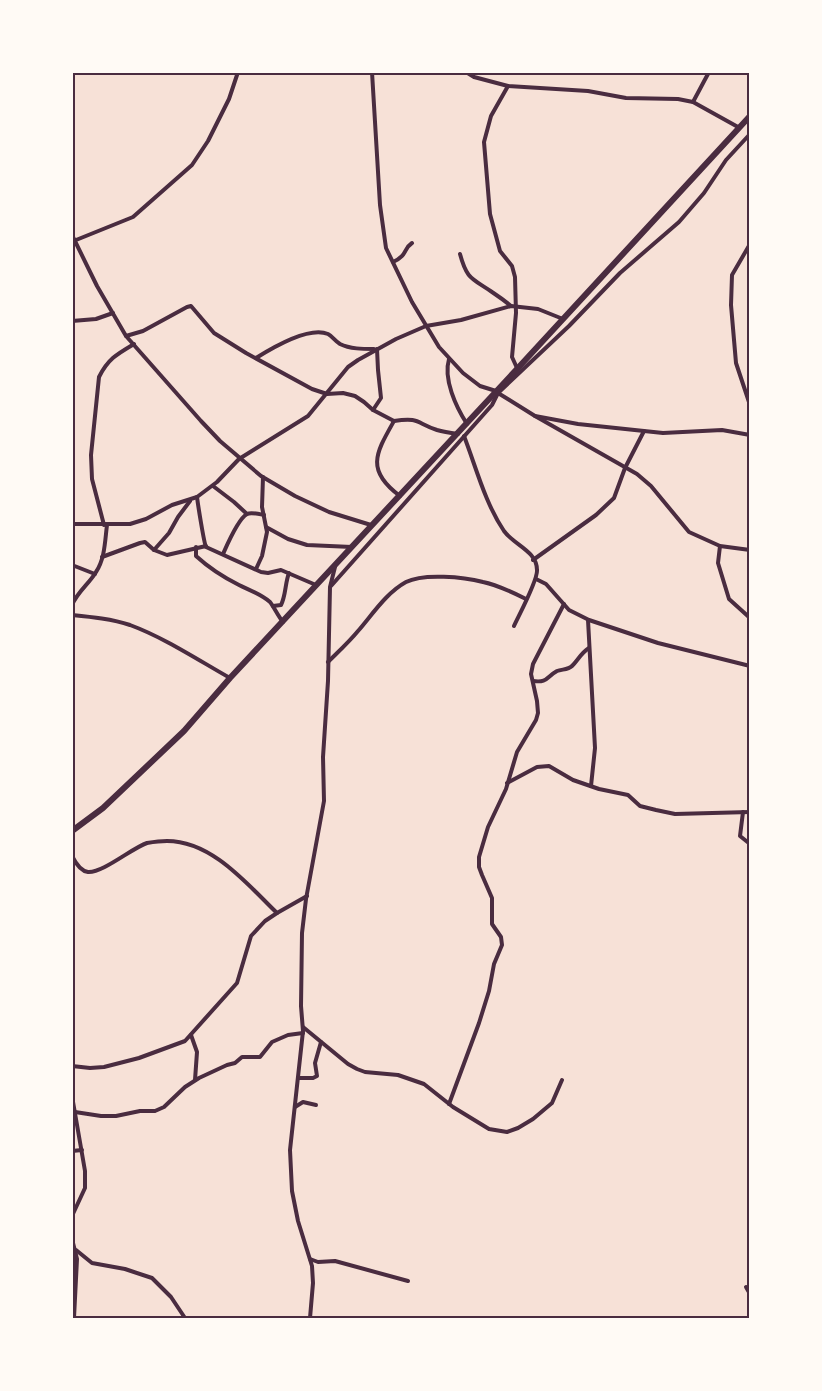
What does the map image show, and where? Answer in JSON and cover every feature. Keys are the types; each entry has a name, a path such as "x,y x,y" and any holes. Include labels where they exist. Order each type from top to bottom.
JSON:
{"highway":[{"path":"72,831 103,808 184,731 230,678 400,496 461,435 467,424 750,116"}],"street":[{"path":"76,240 133,217 192,165 208,141 229,99 238,72"},
{"path":"372,72 380,205 386,248 426,326 449,359 480,386 497,392 535,416 637,474 651,486 688,532 720,546 750,550"},
{"path":"466,72 474,77 508,86 588,91 626,98 678,99 693,102 738,127"},
{"path":"693,102 709,72"},
{"path":"508,86 491,116 484,142 490,214 500,251 512,266 515,277 516,306 512,357 517,370"},
{"path":"330,587 461,435 492,405 497,392 569,326 620,273 679,222 704,193 726,160 750,134"},
{"path":"72,235 97,286 126,336 201,421 239,459 263,477 296,496 329,512 373,526"},
{"path":"393,262 402,258 412,243"},
{"path":"750,244 732,276 730,305 736,363 750,405"},
{"path":"460,254 464,269 468,275 511,306"},
{"path":"126,336 143,331 191,306 214,333 222,339 312,389 327,394 343,393 355,396 373,410 394,421 409,418 437,430 461,435"},
{"path":"72,524 106,525 137,522 172,505 197,497 213,486 239,459 308,416 348,367 377,349 426,326 461,320 511,306 538,309 563,319"},
{"path":"72,321 96,319 112,313"},
{"path":"256,358 290,340 320,332 351,348 377,349"},
{"path":"72,605 79,591 95,574 102,557 106,525 92,479 91,463 99,377 104,366 114,356 134,344"},
{"path":"373,410 382,398 377,349"},
{"path":"449,359 447,370 448,382 458,410 467,424"},
{"path":"535,416 578,424 663,433 722,430 750,435"},
{"path":"394,421 378,452 377,464 385,483 400,496"},
{"path":"533,560 596,515 614,498 625,468 644,431"},
{"path":"461,435 497,520 506,533 527,550 537,568 536,579 514,626"},
{"path":"256,569 265,544 266,527 262,502 263,477"},
{"path":"213,486 247,514 264,514"},
{"path":"197,497 206,546"},
{"path":"154,550 192,499"},
{"path":"223,554 240,522 247,514"},
{"path":"266,527 288,539 307,545 353,547"},
{"path":"102,557 140,542 145,542 154,550 167,555 206,546 264,573 281,570 317,585"},
{"path":"720,546 718,563 728,599 750,618"},
{"path":"196,547 196,556 201,561 230,580 264,597 273,606 283,622"},
{"path":"310,1318 313,1283 310,1259 298,1221 292,1191 290,1150 303,1027 301,955 307,896 324,801 323,757 330,587 336,565"},
{"path":"72,566 95,574"},
{"path":"273,606 281,604 283,600 288,573"},
{"path":"328,662 347,644 386,599 408,581 431,578 482,581 504,588 526,599"},
{"path":"536,579 546,584 569,610 588,620 658,643 750,666"},
{"path":"449,1104 479,1023 489,991 494,964 502,945 501,937 492,924 492,898 479,867 480,857 488,827 495,815 517,752 536,720 538,713 531,674 533,664 564,604"},
{"path":"72,615 115,621 146,632 230,678"},
{"path":"588,620 595,748 591,786"},
{"path":"533,681 542,682 548,680 558,671 570,668 580,655 589,648"},
{"path":"507,783 537,767 549,766 574,780 608,792 628,795 640,806 675,814 750,812"},
{"path":"743,812 740,836 750,844"},
{"path":"72,856 82,869 89,872 100,869 147,844 166,841 185,843 214,857 238,875 277,913"},
{"path":"72,1066 90,1068 139,1058 185,1041 237,983 251,936 265,921 307,896"},
{"path":"303,1027 357,1069 365,1072 398,1075 413,1079 424,1084 449,1104 490,1129 507,1132 534,1119 552,1102 562,1080"},
{"path":"75,1112 116,1116 140,1111 154,1111 164,1107 195,1080 226,1065 235,1063 242,1057 260,1057 269,1043 283,1036 302,1033"},
{"path":"191,1035 197,1049 195,1080"},
{"path":"298,1078 313,1078 317,1076 315,1063 320,1042"},
{"path":"72,1096 86,1171 84,1188 72,1216"},
{"path":"295,1107 304,1102 316,1105"},
{"path":"72,1151 82,1150"},
{"path":"72,1239 77,1259 74,1318"},
{"path":"76,1250 92,1263 125,1269 152,1278 171,1297 185,1318"},
{"path":"310,1259 318,1262 340,1262 408,1281"},
{"path":"746,1287 750,1294"}]}
